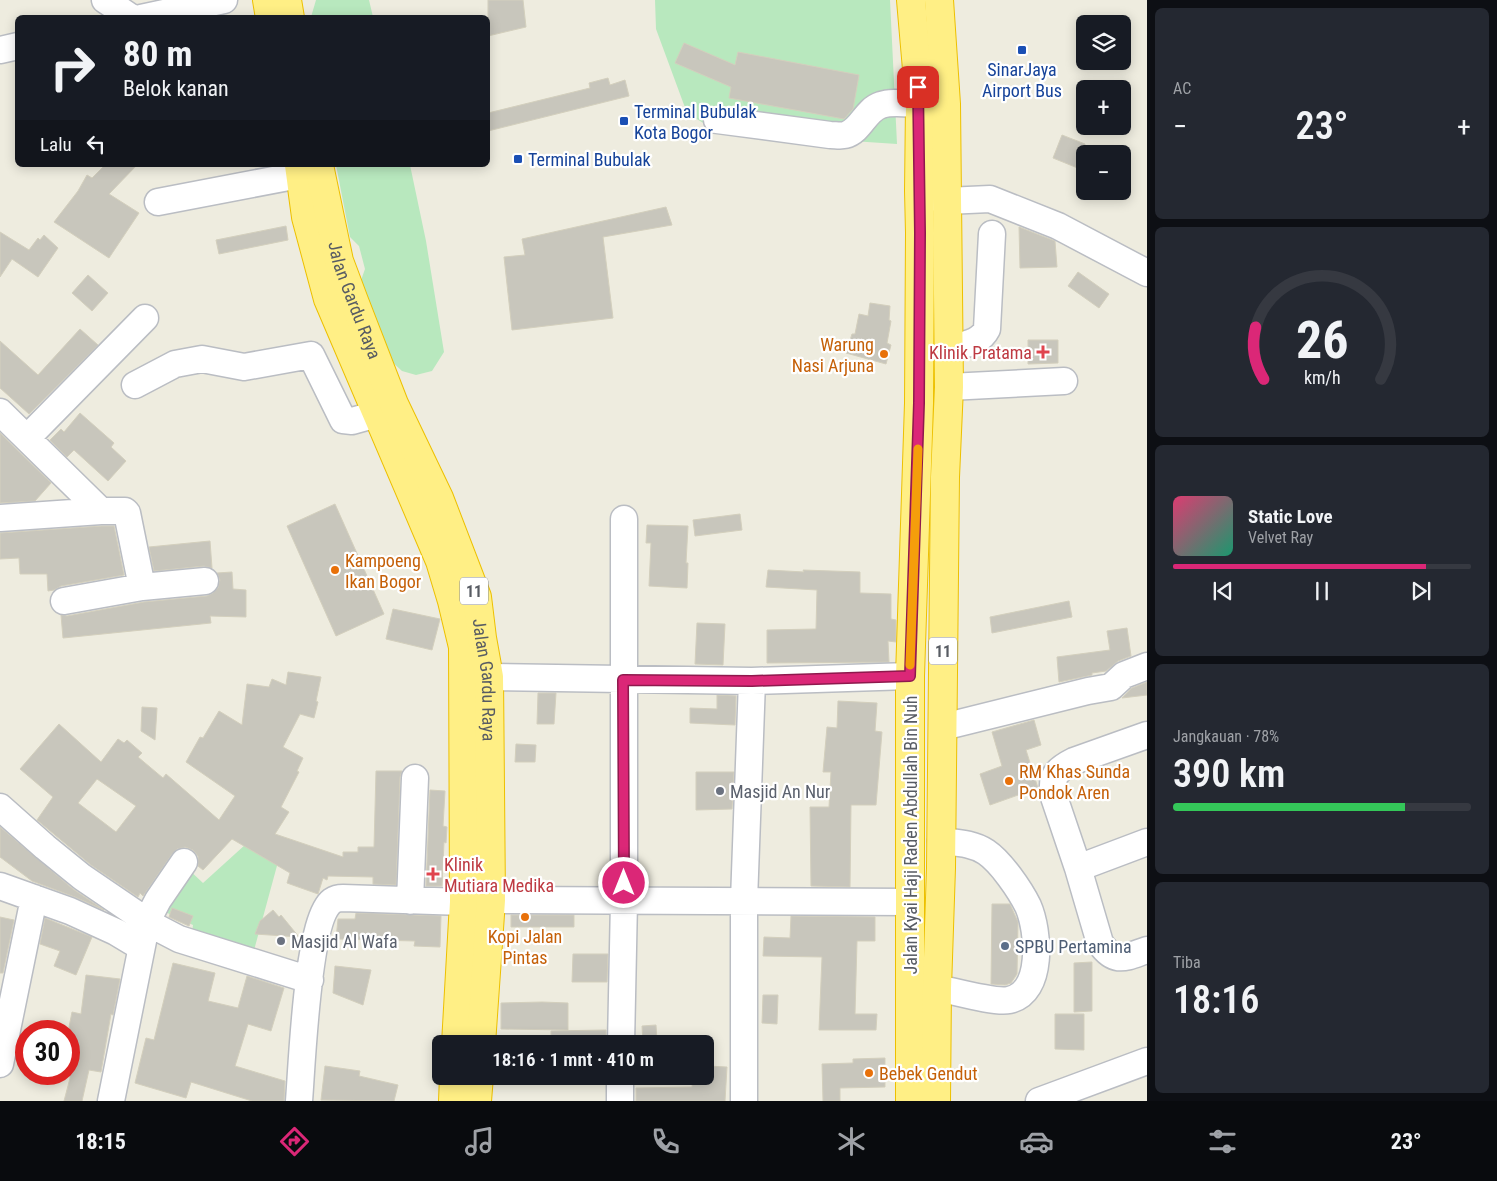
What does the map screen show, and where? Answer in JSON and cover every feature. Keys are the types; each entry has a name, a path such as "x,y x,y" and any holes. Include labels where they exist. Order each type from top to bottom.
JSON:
{"highway":[{"path":"267,0 270,15"},
{"path":"287,0 290,15"},
{"name":"Jalan Kyai Haji Raden Abdullah Bin Nuh","path":"910,1101 910,676 919,403 920,104 911,0"},
{"name":"Jalan Kyai Haji Raden Abdullah Bin Nuh","path":"936,1101 943,727 945,477 949,387 946,104 939,0"},
{"name":"Jalan Gardu Raya","path":"310,169 306,217 328,299 440,561 452,601 462,648 464,902 457,1035"},
{"name":"Jalan Gardu Raya","path":"310,169 339,261 394,404 439,498 477,596 482,638 490,677 491,900 482,1035"},
{"path":"453,1101 454,1085"},
{"path":"477,1101 478,1085"}],"street":[{"path":"104,0 127,15"},
{"path":"139,0 140,15"},
{"path":"154,15 224,0"},
{"path":"0,50 15,47"},
{"path":"717,120 830,135 845,135 854,131 875,107 882,104 920,104"},
{"path":"158,202 310,169"},
{"path":"919,204 990,199 1058,226 1147,273"},
{"path":"948,346 960,346 977,340 987,329 992,234"},
{"path":"26,438 145,318"},
{"path":"135,385 174,364 202,359 244,367 311,355 345,339"},
{"path":"311,355 343,420 352,421 377,414"},
{"path":"949,387 1064,382"},
{"path":"0,412 101,511"},
{"path":"0,518 122,510 127,513 142,587"},
{"path":"621,1035 624,901 624,519"},
{"path":"64,601 142,587 205,581"},
{"path":"943,727 1111,687 1124,675 1147,666"},
{"path":"463,679 490,677 752,681 910,676"},
{"path":"744,1101 744,900 752,681"},
{"path":"1147,734 1064,766 1055,774 1052,784 1054,797 1078,868 1100,943 1107,953 1117,958 1127,957 1147,950"},
{"path":"410,901 415,778"},
{"path":"0,807 45,848 82,877 164,932 179,939 310,980"},
{"path":"937,988 1007,1001 1018,997 1030,984 1034,974 1036,942 1034,923 1028,907 1020,892 997,863 986,852 966,843 941,841"},
{"path":"1078,868 1147,842"},
{"path":"111,1101 147,921 184,862"},
{"path":"0,886 70,911 116,932 141,947"},
{"path":"0,1064 34,898"},
{"path":"299,1101 311,958 324,913 332,901 343,898 464,902"},
{"path":"491,900 910,902"},
{"path":"1039,1101 1147,1060"},
{"path":"1082,1101 1147,1076"},
{"path":"620,1085 620,1101"}],"green space":[{"path":"316,0 369,0 373,15 312,15"},
{"path":"655,0 890,0 897,144 718,132 687,113 656,29"},
{"path":"336,167 410,167 426,241 444,352 432,371 416,375 402,371 390,360 359,286 365,269 359,246 350,237"},
{"path":"246,844 278,862 253,954 191,939 193,925 161,910 187,868 203,883"}],"building":[{"path":"488,0 523,0 526,27 490,36 490,15 488,15"},
{"path":"684,43 735,65 738,52 859,75 853,109 844,119 729,98 731,87 675,63"},
{"path":"608,78 610,85 625,80 629,96 490,131 490,113 590,88 589,83"},
{"path":"1062,135 1085,144 1076,145 1076,167 1053,158"},
{"path":"103,167 135,167 109,194 139,213 109,258 54,222 78,191 87,175 92,178"},
{"path":"666,207 672,225 603,237 613,318 512,330 504,257 525,255 522,239"},
{"path":"286,226 288,240 219,254 216,240"},
{"path":"1019,227 1055,241 1057,267 1020,268"},
{"path":"0,232 29,250 38,238 40,240 44,235 58,248 38,277 12,259 0,277"},
{"path":"1078,272 1109,294 1099,308 1068,286"},
{"path":"88,275 108,293 92,311 72,293"},
{"path":"870,303 890,306 889,320 891,321 887,343 891,345 886,364 846,353 852,334 855,334 859,314 868,316"},
{"path":"80,329 98,345 29,414 0,388 0,341 38,375"},
{"name":"Klinik Pratama","path":"1028,340 1058,340 1058,363 1028,364"},
{"path":"80,413 114,443 111,447 126,461 108,481 74,450 67,457 50,440 61,429 64,432"},
{"path":"0,433 51,483 35,501 0,503"},
{"name":"Kampoeng Ikan Bogor","path":"335,504 384,614 336,636 287,526"},
{"path":"740,514 742,530 695,536 693,520"},
{"path":"647,525 688,526 687,588 649,586 651,543 646,543"},
{"path":"114,526 124,575 61,586 48,591 47,574 20,574 19,558 0,559 0,533"},
{"path":"210,541 212,568 204,566 154,571 149,547"},
{"path":"768,570 860,572 860,593 891,594 891,619 896,620 896,642 888,641 889,662 767,663 767,630 816,629 817,590 766,587"},
{"path":"232,572 233,589 246,590 246,617 210,616 211,623 63,638 61,615 67,616 144,602 207,596 218,588 220,580 217,573"},
{"path":"1069,601 1072,617 992,633 990,617"},
{"path":"393,609 440,619 432,650 386,639"},
{"path":"697,623 725,624 723,665 695,664"},
{"path":"1127,628 1131,656 1118,661 1106,671 1059,682 1057,657 1110,650 1107,631"},
{"path":"288,672 321,677 314,718 300,714 283,747 303,758 297,771 299,772 281,807 289,812 275,834 343,857 343,852 358,852 358,847 374,847 376,771 402,771 400,777 396,885 373,884 373,877 328,876 327,880 323,878 318,894 287,883 290,873 232,839 203,870 198,866 198,856 193,850 185,847 177,849 143,896 140,893 138,897 91,865 37,820 53,797 20,769 59,724 101,762 118,739 124,743 127,740 142,753 138,757 163,778 166,774 219,820 235,796 186,762 200,737 203,738 219,711 242,725 247,684 269,687 272,679 286,685","holes":["97,779 136,806 116,832 78,803"]},
{"path":"1147,682 1147,695 1122,698 1132,688"},
{"path":"538,693 556,693 554,724 537,724"},
{"path":"717,695 736,696 735,725 690,723 690,708 717,709"},
{"path":"838,701 877,703 875,731 882,732 876,805 851,805 850,887 811,886 810,807 829,807 831,772 823,772 827,727 837,728"},
{"path":"142,707 157,708 155,740 141,731"},
{"path":"1034,720 1041,745 1026,750 1038,788 990,805 980,774 1002,766 992,732"},
{"path":"516,744 536,745 535,762 515,762"},
{"name":"Masjid An Nur","path":"696,772 734,772 732,809 696,810"},
{"path":"430,790 445,791 443,826 447,827 446,843 444,842 442,886 426,886"},
{"path":"0,827 73,889 104,910 32,881 0,857"},
{"name":"SPBU Pertamina","path":"992,904 1010,904 1018,922 1017,974 1011,983 1005,985 991,984"},
{"path":"172,908 193,916 189,926 169,917"},
{"path":"273,910 279,917 281,915 299,937 255,934 260,921"},
{"path":"356,913 441,916 440,947 414,946 415,941 336,939 338,919 355,919"},
{"path":"511,915 574,915 574,927 511,927"},
{"path":"791,916 875,917 875,941 857,941 855,1014 877,1014 876,1030 819,1030 822,957 763,956 764,937 790,938"},
{"path":"0,917 14,920 3,973 0,973"},
{"path":"45,918 92,937 76,975 54,966 60,951 40,944"},
{"path":"573,954 608,954 607,982 572,982"},
{"path":"1092,962 1092,1011 1074,1012 1074,963"},
{"path":"173,963 215,973 208,1001 238,1008 247,976 284,988 271,1031 248,1024 235,1066 285,1081 284,1101 252,1101 191,1082 186,1098 135,1083 146,1038 154,1040"},
{"path":"335,966 371,970 363,1005 333,993"},
{"path":"86,975 120,979 113,1015 111,1014 101,1072 89,1070 82,1101 64,1101 68,1085 80,1085 80,1020 70,1020 72,1012 81,1014"},
{"path":"763,995 778,995 777,1024 762,1023"},
{"path":"501,1003 568,1003 568,1030 501,1029"},
{"path":"1055,1014 1084,1014 1084,1050 1055,1049"},
{"path":"656,1025 657,1035 643,1035 642,1026"},
{"path":"606,1030 606,1035 551,1035 551,1031"},
{"path":"885,1058 885,1087 840,1088 840,1101 823,1101 822,1064 853,1063 853,1059"},
{"path":"325,1066 360,1071 359,1076 398,1085 394,1101 321,1100"},
{"path":"714,1066 727,1067 725,1101 636,1101 636,1088 692,1087 692,1085 714,1085"}],"slow traffic":[{"path":"910,665 918,449"}],"place":[{"name":"SinarJaya Airport Bus","path":"1022,50"},
{"name":"Terminal Bubulak Kota Bogor","path":"624,121"},
{"name":"Terminal Bubulak","path":"518,159"},
{"name":"Klinik Pratama","path":"1043,352"},
{"name":"Warung Nasi Arjuna","path":"884,354"},
{"name":"Kampoeng Ikan Bogor","path":"335,570"},
{"name":"RM Khas Sunda Pondok Aren","path":"1009,781"},
{"name":"Masjid An Nur","path":"720,791"},
{"name":"Klinik Mutiara Medika","path":"433,874"},
{"name":"Kopi Jalan Pintas","path":"525,917"},
{"name":"Masjid Al Wafa","path":"281,941"},
{"name":"SPBU Pertamina","path":"1005,946"},
{"name":"Bebek Gendut","path":"869,1073"}],"route":[{"path":"624,883 623,680 752,681 910,676 919,403 920,104 918,87"}]}
